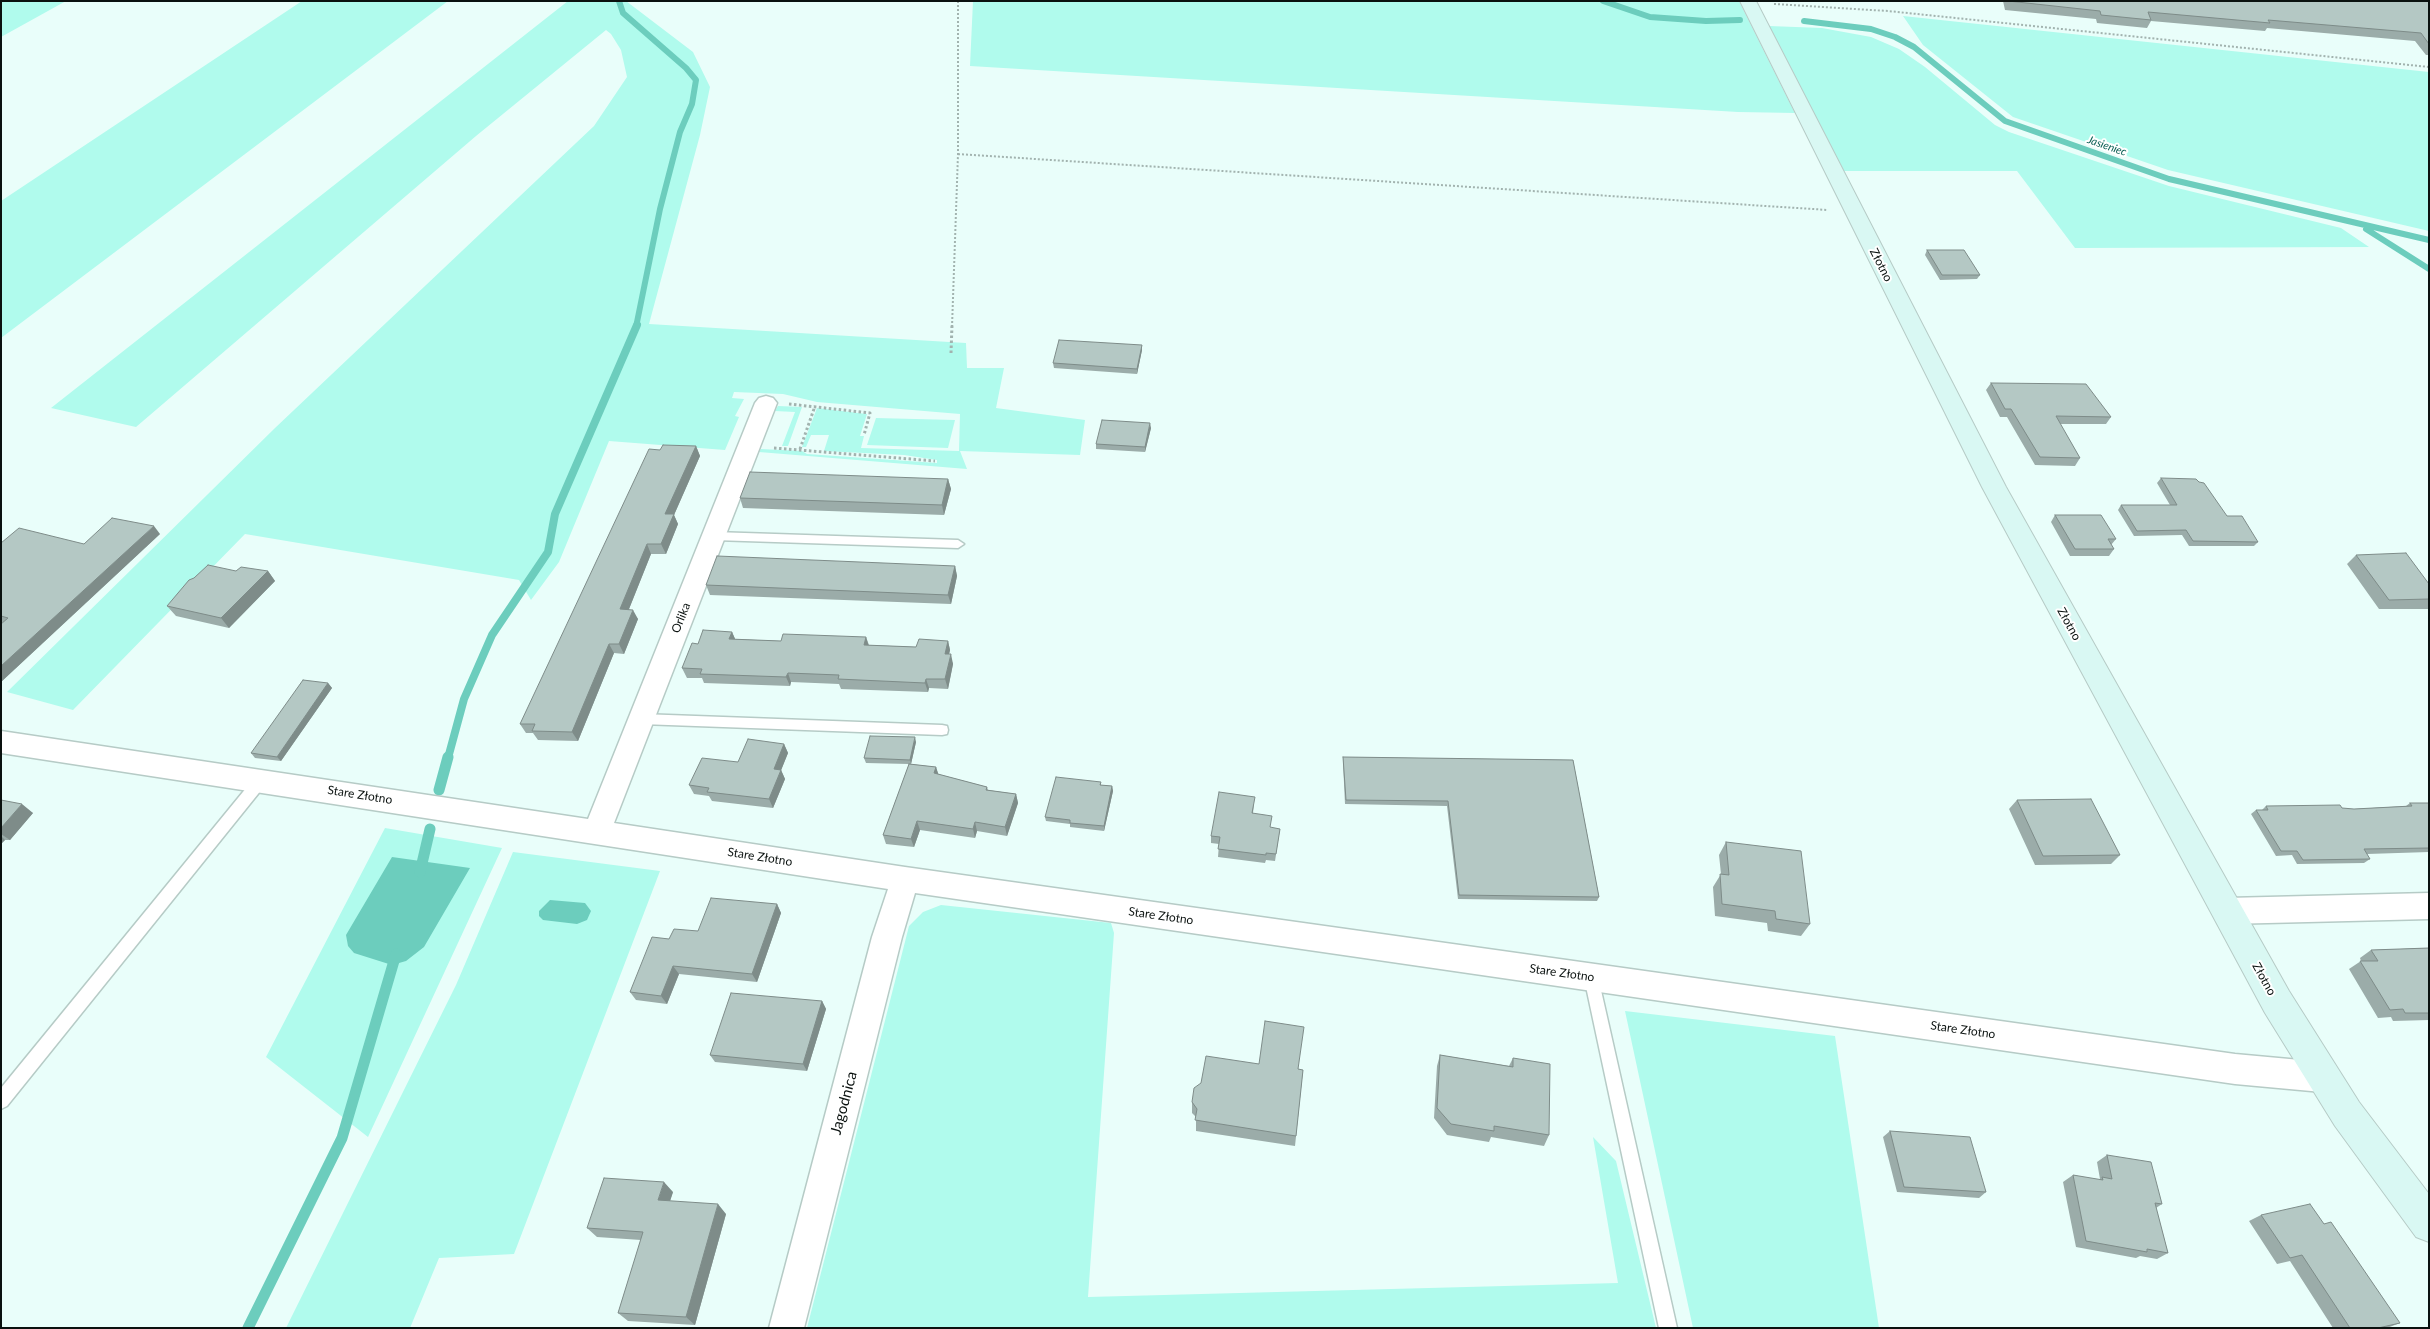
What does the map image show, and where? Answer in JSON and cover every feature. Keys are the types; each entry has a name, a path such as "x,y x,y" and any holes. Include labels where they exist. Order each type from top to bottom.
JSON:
{"street":[{"name":"Złotno","path":"1748,2 1994,487 2227,911 2322,1077 2346,1114 2429,1224"},
{"name":"Orlika","path":"597,832 766,403"},
{"name":"Stare Złotno","path":"1,742 262,780 905,879 2235,1069 2322,1077"},
{"name":"Jagodnica","path":"786,1328 887,937 905,879"},
{"path":"2227,911 2429,906"}],"lane":[{"path":"714,536 958,544"},
{"path":"641,719 942,730"},
{"path":"1,1102 262,780"},
{"path":"1591,977 1668,1328"}],"path":[{"path":"950,353 958,154 958,1"},
{"path":"1748,2 1888,11 2429,67"},
{"path":"958,154 1854,211"},
{"path":"766,403 815,406 870,413 864,435"},
{"path":"800,449 815,406"},
{"path":"749,447 800,449 936,461"}],"shaded area":[{"path":"1,1 66,1 1,37"},
{"path":"302,1 448,1 1,338 1,201"},
{"path":"568,1 626,1 693,52 710,87 700,135 649,324 966,343 967,368 1004,368 996,408 1085,420 1080,455 960,451 967,469 759,452 761,449 802,451 807,454 937,463 937,460 904,455 824,451 829,435 811,435 806,447 802,447 817,408 867,414 860,436 864,436 861,448 959,451 960,414 817,402 783,394 734,392 732,398 744,399 735,416 739,417 725,450 609,441 559,562 531,600 519,580 245,534 73,710 7,692 275,428 594,126 627,77 621,50 611,34 606,30 476,136 136,427 51,408"},
{"path":"973,1 1739,1 1795,113 1738,112 970,66"},
{"path":"1903,16 2429,72 2429,231 2168,170 2013,117 1923,45"},
{"path":"1769,26 1822,28 1871,37 1899,49 1925,67 1995,125 2009,132 2169,186 2341,228 2369,247 2075,248 2017,171 1844,171"},
{"path":"778,406 802,407 788,446 782,446 795,412 775,411"},
{"path":"876,418 955,420 948,448 867,445"},
{"path":"385,828 502,848 368,1137 266,1057"},
{"path":"513,852 660,871 514,1254 439,1258 410,1328 286,1328 456,985"},
{"path":"392,857 470,868 424,947 406,961 392,965 354,953 348,946 346,935"},
{"path":"550,900 585,903 591,911 587,920 577,924 543,920 539,916 539,911"},
{"path":"941,905 1111,923 1114,933 1088,1297 1618,1283 1593,1137 1616,1161 1656,1328 807,1328 909,926 923,912"},
{"path":"1625,1011 1835,1036 1879,1328 1693,1328"}],"building":[{"path":"2008,1 2429,1 2429,44 2421,33 2268,20 2270,23 2148,12 2151,20 2101,15 2100,11"},
{"path":"1927,250 1964,250 1980,275 1942,275"},
{"path":"1059,340 1142,345 1137,369 1053,363"},
{"path":"1991,383 2086,384 2111,417 2056,416 2080,458 2040,457 2011,409 2005,409"},
{"path":"1102,420 1150,423 1145,447 1096,444"},
{"path":"663,445 696,446 665,514 674,514 661,544 647,544 620,609 633,610 619,644 609,644 572,732 532,731 535,724 520,724 649,449 660,450"},
{"path":"750,472 948,479 942,505 740,498"},
{"path":"2161,478 2196,479 2204,483 2227,516 2242,516 2258,542 2193,541 2186,530 2137,531 2121,505 2177,505"},
{"path":"2055,515 2101,515 2116,539 2108,539 2114,549 2075,549"},
{"path":"112,518 154,526 1,666 1,624 8,618 1,616 1,543 19,528 84,544"},
{"path":"2406,553 2429,584 2429,599 2389,600 2356,555"},
{"path":"717,556 955,566 948,595 706,585"},
{"path":"208,565 236,571 241,567 268,571 221,618 167,606 189,580 194,578"},
{"path":"703,630 732,632 729,639 781,641 783,634 866,637 864,645 916,647 919,639 948,641 945,654 951,654 945,679 926,679 925,683 838,679 839,675 788,673 786,677 700,674 702,669 682,668 692,643 698,644"},
{"path":"303,680 328,683 277,757 251,753"},
{"path":"870,736 915,737 910,760 864,758"},
{"path":"748,739 784,744 774,769 781,770 769,799 707,792 709,788 689,785 702,758 738,762"},
{"path":"1343,757 1573,760 1599,897 1459,895 1448,801 1346,800"},
{"path":"909,764 936,767 934,773 987,787 986,790 1016,794 1005,827 975,822 973,829 917,821 911,839 883,835"},
{"path":"1056,777 1101,782 1100,785 1112,786 1104,826 1070,823 1070,820 1045,817"},
{"path":"1219,792 1255,797 1252,813 1272,816 1270,827 1280,829 1276,854 1266,853 1266,855 1218,849 1220,837 1211,836"},
{"path":"2091,799 2120,855 2043,856 2017,800"},
{"path":"1,800 22,804 1,828"},
{"path":"2410,803 2429,803 2429,848 2364,849 2370,859 2303,860 2297,851 2281,851 2256,810 2268,810 2266,806 2340,805 2342,808 2354,809 2412,806"},
{"path":"1726,842 1801,851 1810,924 1776,919 1775,911 1722,904 1720,874 1729,875"},
{"path":"711,898 777,904 752,974 673,966 661,996 630,992 652,937 669,939 674,929 698,931"},
{"path":"2429,948 2429,1013 2405,1013 2403,1009 2390,1010 2360,961 2378,961 2371,950"},
{"path":"731,993 822,1001 803,1064 710,1055"},
{"path":"1265,1021 1304,1027 1298,1069 1303,1070 1296,1136 1195,1120 1197,1109 1192,1102 1194,1088 1201,1083 1206,1056 1259,1064"},
{"path":"1440,1055 1513,1067 1513,1058 1550,1064 1549,1135 1494,1126 1494,1131 1451,1124 1437,1108"},
{"path":"1890,1131 1970,1137 1986,1192 1904,1187"},
{"path":"2107,1155 2151,1162 2162,1204 2155,1203 2168,1253 2147,1249 2147,1252 2086,1241 2073,1175 2103,1180 2102,1177 2112,1179"},
{"path":"604,1178 664,1182 658,1200 718,1204 686,1317 618,1313 643,1232 587,1228"},
{"path":"2310,1204 2324,1224 2331,1222 2400,1323 2378,1328 2350,1328 2302,1255 2290,1258 2261,1215"}],"waterway":[{"path":"619,1 623,13 686,68 696,80 692,104 680,132 660,209 636,327"},
{"name":"Jasieniec","path":"1603,1 1650,17 1706,21 1740,20"},
{"name":"Jasieniec","path":"1804,21 1871,29 1895,37 1914,47 2005,121 2169,179 2429,240"},
{"path":"2366,229 2429,269"},
{"path":"448,758 464,699 492,635 548,552 555,514 637,325"},
{"path":"439,790 448,757"},
{"path":"420,872 430,829"},
{"path":"248,1328 342,1138 396,954"}]}
